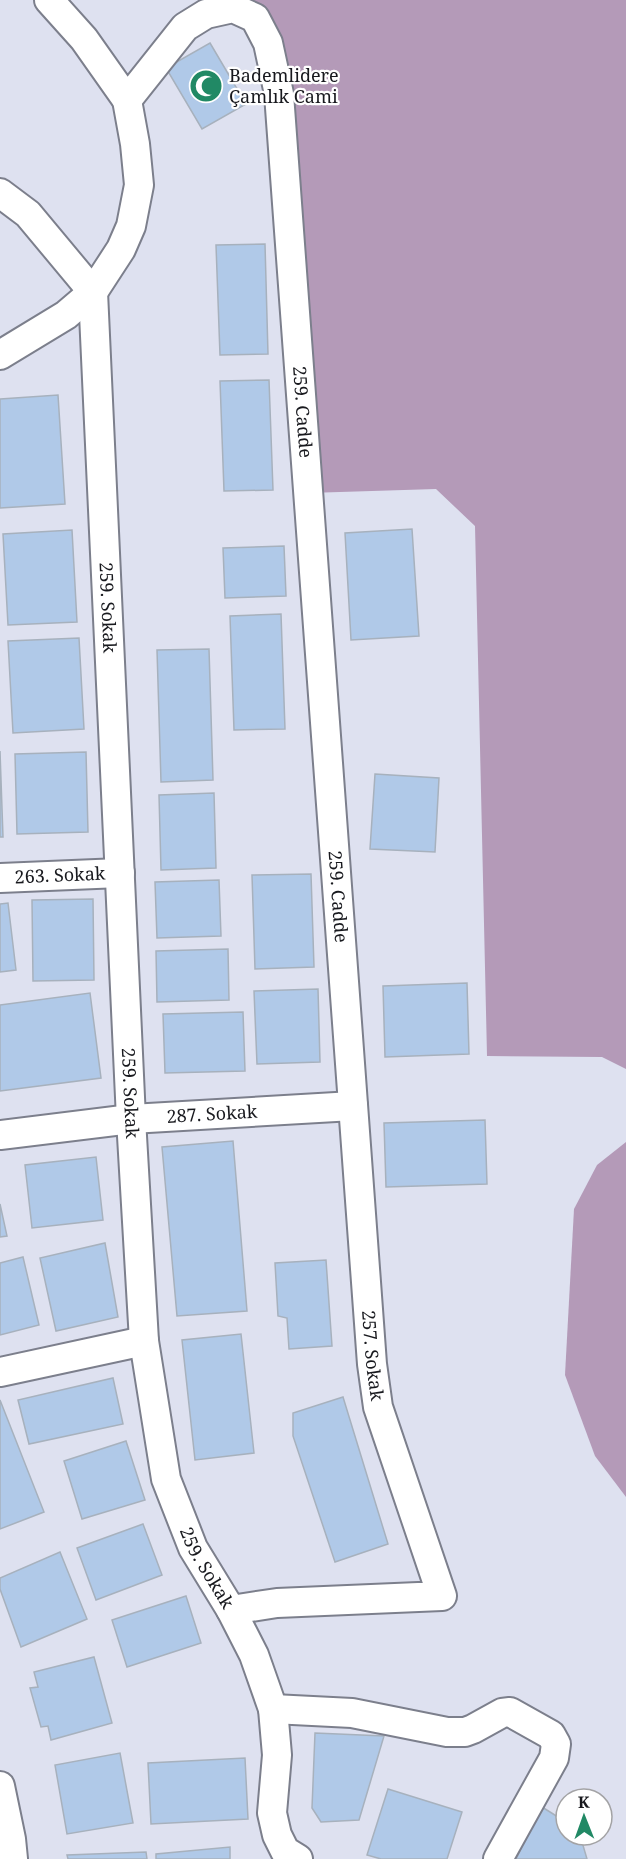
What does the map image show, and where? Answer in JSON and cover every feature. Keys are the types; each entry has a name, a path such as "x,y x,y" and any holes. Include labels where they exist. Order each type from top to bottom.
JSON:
{"street":[{"path":"0,355 66,315 93,292 121,249 131,226 139,185 127,100 84,39 49,0"},
{"name":"259. Cadde","path":"127,100 185,27 206,14 233,8 255,18 268,44 279,94 353,1106"},
{"path":"0,193 28,214 93,292"},
{"name":"259. Sokak","path":"93,292 131,1119 144,1341 166,1479 193,1548 231,1610 254,1655 273,1709 277,1755 272,1813 277,1835 288,1856"},
{"name":"263. Sokak","path":"0,878 120,873"},
{"name":"287. Sokak","path":"0,1135 131,1119 353,1106"},
{"name":"257. Sokak","path":"231,1610 277,1603 442,1596 378,1407 372,1364 353,1106"},
{"path":"0,1372 144,1341"},
{"path":"273,1709 352,1713 447,1732 465,1732 502,1713 510,1713 550,1735 556,1744 554,1758 498,1859"},
{"path":"0,1786 13,1859"}],"shaded area":[{"path":"215,0 626,0 626,1069 602,1057 487,1056 475,526 436,489 308,493 268,43"},
{"path":"626,1142 626,1497 595,1456 565,1375 574,1209 597,1165"}],"building":[{"name":"Bademlidere Çamlık Cami","path":"210,43 246,104 202,129 166,68"},
{"path":"265,244 268,354 220,355 216,245"},
{"path":"269,380 273,490 224,491 220,381"},
{"path":"58,395 65,504 0,508 0,399"},
{"path":"412,529 419,636 351,640 345,533"},
{"path":"72,530 77,622 8,625 3,534"},
{"path":"284,546 286,596 225,598 223,548"},
{"path":"281,614 285,729 234,730 230,616"},
{"path":"79,638 84,729 13,733 8,641"},
{"path":"209,649 213,780 161,782 157,650"},
{"path":"0,751 3,837 0,837"},
{"path":"86,752 88,832 17,834 15,754"},
{"path":"375,774 439,778 435,852 370,849"},
{"path":"214,793 216,868 161,870 159,795"},
{"path":"311,874 314,967 255,969 252,875"},
{"path":"219,880 221,936 157,938 155,882"},
{"path":"93,899 94,980 33,981 32,900"},
{"path":"8,903 16,970 0,972 0,904"},
{"path":"228,949 229,1000 157,1002 156,951"},
{"path":"467,983 469,1054 385,1057 383,986"},
{"path":"318,989 320,1062 257,1064 254,991"},
{"path":"90,993 101,1078 0,1091 0,1005"},
{"path":"243,1012 245,1071 165,1073 163,1014"},
{"path":"485,1120 487,1184 386,1187 384,1123"},
{"path":"233,1141 247,1311 177,1316 162,1147"},
{"path":"96,1157 103,1220 32,1228 25,1165"},
{"path":"0,1204 7,1236 0,1237"},
{"path":"105,1243 118,1317 56,1331 40,1258"},
{"path":"23,1257 39,1325 0,1335 0,1263"},
{"path":"326,1260 332,1346 289,1349 287,1318 278,1316 275,1263"},
{"path":"241,1334 254,1453 195,1460 182,1340"},
{"path":"113,1378 123,1424 29,1444 18,1400"},
{"path":"343,1397 388,1544 335,1562 293,1436 293,1413"},
{"path":"0,1400 44,1512 0,1529"},
{"path":"126,1441 145,1500 82,1519 64,1461"},
{"path":"143,1524 162,1575 96,1600 77,1548"},
{"path":"60,1552 87,1619 21,1647 0,1589 0,1578"},
{"path":"186,1596 201,1643 127,1667 112,1620"},
{"path":"94,1657 112,1723 51,1740 48,1726 41,1727 30,1688 38,1687 34,1672"},
{"path":"315,1733 384,1736 359,1820 321,1822 312,1808"},
{"path":"120,1753 133,1823 67,1834 55,1765"},
{"path":"245,1758 248,1819 151,1824 148,1763"},
{"path":"388,1789 462,1812 447,1859 381,1859 367,1855"},
{"path":"542,1807 554,1814 554,1847 584,1847 587,1859 516,1859"},
{"path":"230,1847 230,1859 156,1859 156,1854"},
{"path":"146,1852 147,1859 68,1859 67,1855"}],"place":[{"name":"Bademlidere Çamlık Cami","path":"206,86"}]}
